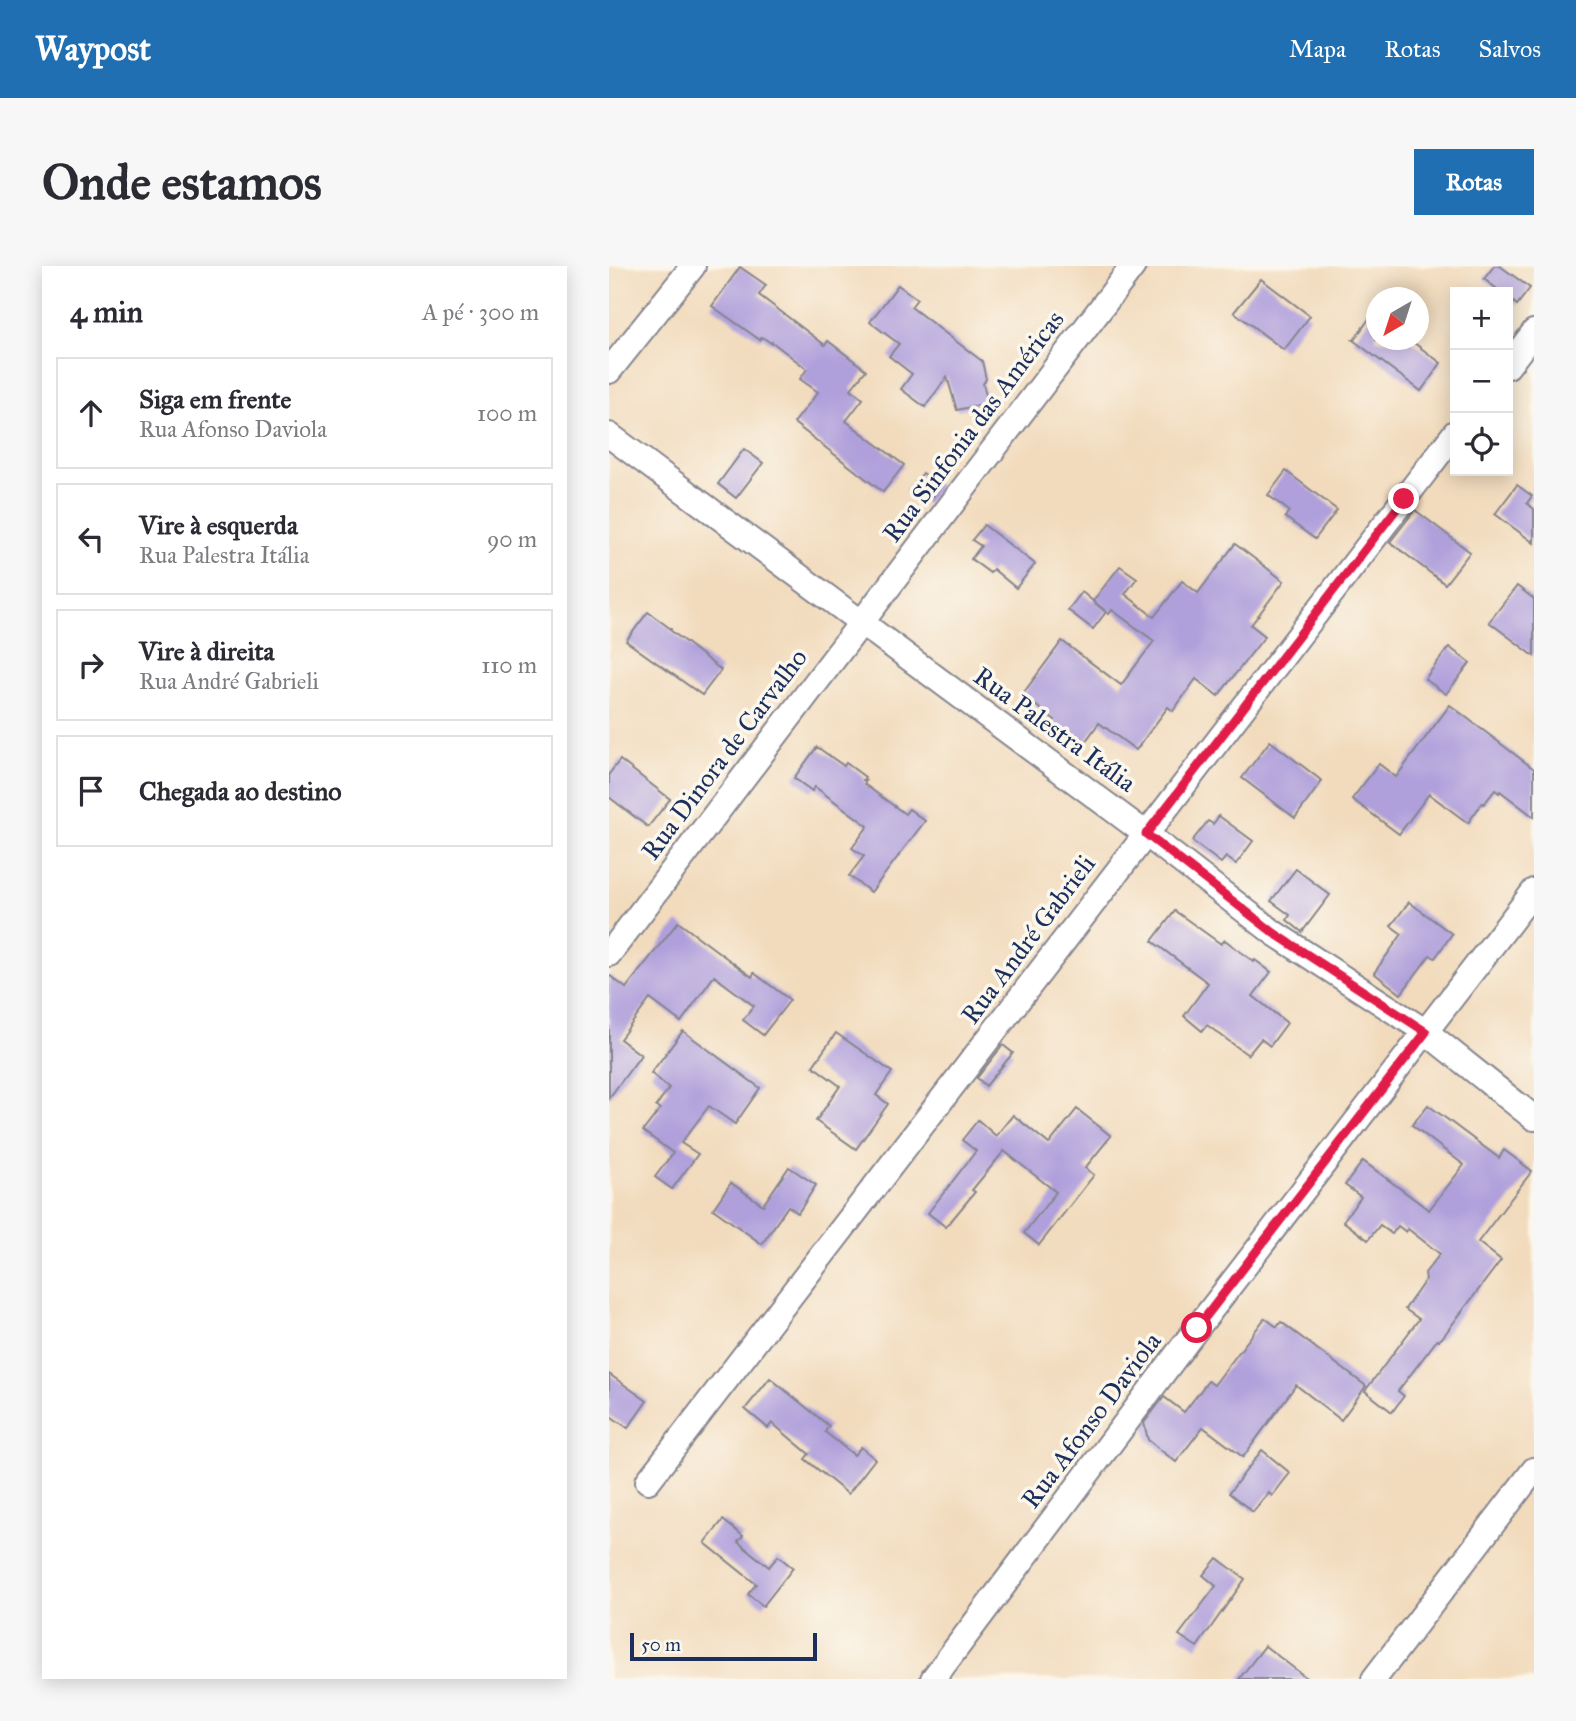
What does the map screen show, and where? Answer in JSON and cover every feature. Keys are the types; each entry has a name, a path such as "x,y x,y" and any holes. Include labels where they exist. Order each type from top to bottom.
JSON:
{"street":[{"path":"609,371 693,266"},
{"name":"Rua Sinfonia das Américas","path":"860,623 1133,266"},
{"path":"1513,359 1534,332"},
{"name":"Rua Palestra Itália","path":"609,435 1146,834 1274,933 1426,1032 1534,1118"},
{"name":"Rua André Gabrieli","path":"648,1481 1450,439"},
{"name":"Rua Dinora de Carvalho","path":"609,954 860,623"},
{"name":"Rua Afonso Daviola","path":"933,1679 1197,1328 1534,891"},
{"path":"1374,1679 1534,1470"}],"building":[{"path":"1494,266 1500,266 1530,288 1517,305 1513,302 1513,287 1494,287 1484,279"},
{"path":"740,267 766,285 759,295 825,345 828,341 866,370 851,389 863,399 846,421 904,465 883,492 794,423 818,392 800,379 807,369 772,342 762,337 760,340 712,306"},
{"path":"1261,279 1310,316 1284,350 1234,312"},
{"path":"898,285 917,299 911,307 982,361 986,379 983,384 988,403 957,410 947,377 925,407 901,389 912,374 889,356 899,344 870,322"},
{"path":"1366,323 1366,350 1354,340"},
{"path":"1366,350 1423,350 1441,363 1421,391"},
{"path":"744,449 763,463 736,498 718,484"},
{"path":"1286,471 1337,510 1315,539 1285,517 1289,511 1268,495"},
{"path":"923,473 940,487 927,504 909,491"},
{"path":"1517,485 1532,496 1527,503 1534,509 1534,543 1495,514"},
{"path":"1415,510 1470,552 1445,584 1390,542"},
{"path":"984,525 1035,564 1016,588 993,569 990,573 971,559 981,546 972,540"},
{"path":"1235,544 1284,581 1251,625 1265,636 1218,696 1196,679 1173,711 1168,707 1136,750 1099,723 1077,753 1047,731 1055,720 1022,695 1062,641 1121,685 1154,641 1112,610 1109,614 1093,601 1120,566 1137,578 1125,594 1154,617 1182,581 1198,593"},
{"path":"1517,586 1534,599 1534,656 1489,622"},
{"path":"1082,592 1106,612 1093,629 1068,610"},
{"path":"648,612 721,670 702,695 626,641"},
{"path":"1449,647 1470,663 1446,694 1425,679"},
{"path":"1450,705 1534,769 1534,817 1495,790 1468,823 1429,794 1399,834 1352,799 1379,764 1396,777"},
{"path":"1270,741 1322,781 1295,818 1242,778"},
{"path":"817,747 865,777 864,784 905,814 909,809 925,821 871,892 849,876 864,856 852,848 868,826 815,787 812,791 794,778"},
{"path":"620,760 670,799 648,827 609,797 609,774"},
{"path":"1219,816 1253,841 1236,864 1226,857 1221,863 1192,841 1208,821 1213,824"},
{"path":"1296,869 1330,895 1302,932 1287,920 1290,915 1271,901"},
{"path":"1409,902 1452,934 1435,958 1430,955 1401,994 1374,973 1402,934 1391,926"},
{"path":"1175,911 1221,944 1225,940 1271,972 1253,996 1287,1023 1270,1046 1261,1039 1248,1055 1207,1025 1202,1031 1184,1016 1208,983 1152,941"},
{"path":"678,922 752,977 754,973 790,1000 763,1035 743,1020 754,1006 714,976 681,1022 650,999 620,1039 641,1055 609,1098 609,975 626,988"},
{"path":"683,1031 760,1088 735,1124 709,1106 681,1143 698,1154 672,1189 655,1177 673,1153 643,1131 660,1109 656,1106 669,1088 651,1073"},
{"path":"836,1033 892,1072 876,1095 888,1104 856,1149 816,1121 840,1086 813,1066"},
{"path":"1003,1045 1013,1053 986,1086 977,1078"},
{"path":"1428,1105 1499,1158 1504,1150 1532,1171 1478,1242 1501,1260 1398,1391 1404,1396 1392,1412 1365,1391 1419,1319 1405,1309 1426,1279 1425,1273 1440,1254 1408,1229 1406,1232 1398,1226 1392,1234 1380,1225 1368,1240 1343,1221 1361,1197 1345,1185 1363,1161 1429,1210 1464,1165 1412,1125"},
{"path":"1077,1109 1111,1136 1085,1168 1094,1175 1039,1245 1024,1233 1056,1192 1004,1151 946,1227 928,1213 976,1151 962,1140 978,1120 996,1136 1013,1115 1049,1144"},
{"path":"789,1167 816,1185 798,1213 788,1206 762,1244 713,1209 731,1183 763,1205"},
{"path":"1265,1318 1277,1327 1281,1322 1366,1386 1341,1420 1296,1385 1243,1457 1203,1427 1176,1462 1148,1440 1144,1423 1164,1397 1184,1412 1208,1381 1214,1385"},
{"path":"609,1374 647,1401 628,1428 609,1415"},
{"path":"770,1378 829,1426 825,1432 854,1455 861,1447 875,1459 848,1494 805,1459 809,1454 772,1423 768,1428 745,1409"},
{"path":"1262,1450 1290,1473 1272,1496 1269,1493 1253,1512 1229,1493"},
{"path":"723,1520 743,1536 738,1542 769,1567 778,1556 793,1568 763,1606 748,1594 756,1584 705,1543"},
{"path":"1217,1558 1245,1579 1197,1647 1179,1635 1216,1586 1203,1575"},
{"path":"1265,1646 1308,1679 1239,1679"}],"route":[{"path":"1197,1328 1426,1032 1274,933 1146,834 1404,499"}]}
